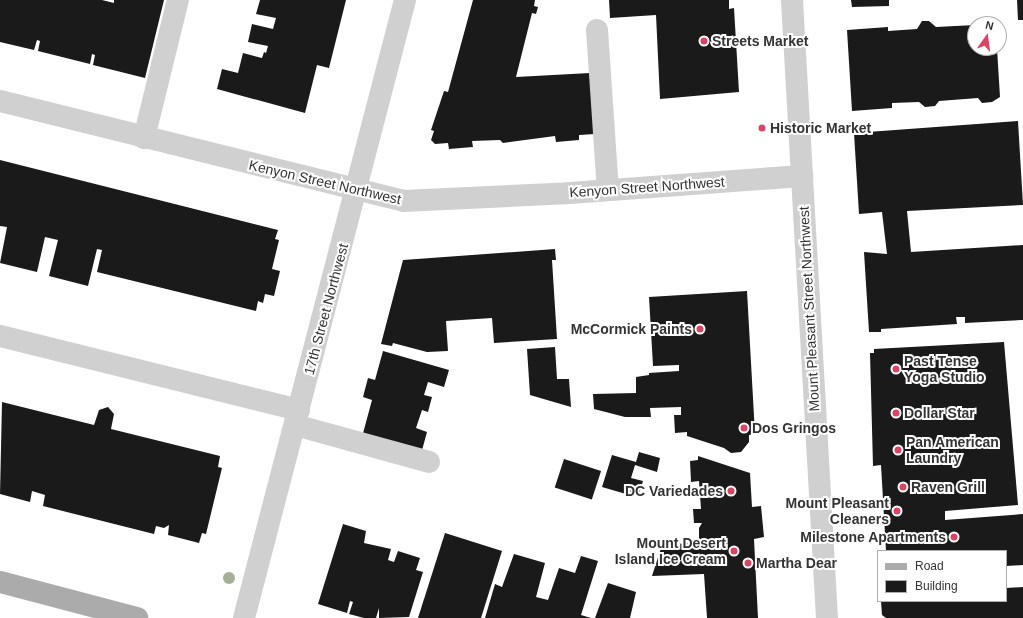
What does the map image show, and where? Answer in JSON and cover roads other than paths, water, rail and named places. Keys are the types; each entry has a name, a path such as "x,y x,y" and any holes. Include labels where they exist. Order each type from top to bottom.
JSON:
{"main road":[{"path":"0,582 137,618"}],"street":[{"path":"144,138 178,0"},
{"name":"17th Street Northwest","path":"244,618 357,192 405,0"},
{"name":"Mount Pleasant Street Northwest","path":"792,0 827,618"},
{"path":"598,30 608,190"},
{"name":"Kenyon Street Northwest","path":"0,102 357,192 403,201 608,190 802,176"},
{"path":"0,336 297,418 429,462"}],"place":[{"name":"Streets Market","path":"704,41"},
{"name":"Historic Market","path":"762,128"},
{"name":"McCormick Paints","path":"700,329"},
{"name":"Past Tense Yoga Studio","path":"896,369"},
{"name":"Dollar Star","path":"896,413"},
{"name":"Dos Gringos","path":"744,428"},
{"name":"Pan American Laundry","path":"898,450"},
{"name":"Raven Grill","path":"903,487"},
{"name":"DC Variedades","path":"731,491"},
{"name":"Mount Pleasant Cleaners","path":"897,511"},
{"name":"Milestone Apartments","path":"954,537"},
{"name":"Mount Desert Island Ice Cream","path":"734,551"},
{"name":"Martha Dear","path":"748,563"}]}
